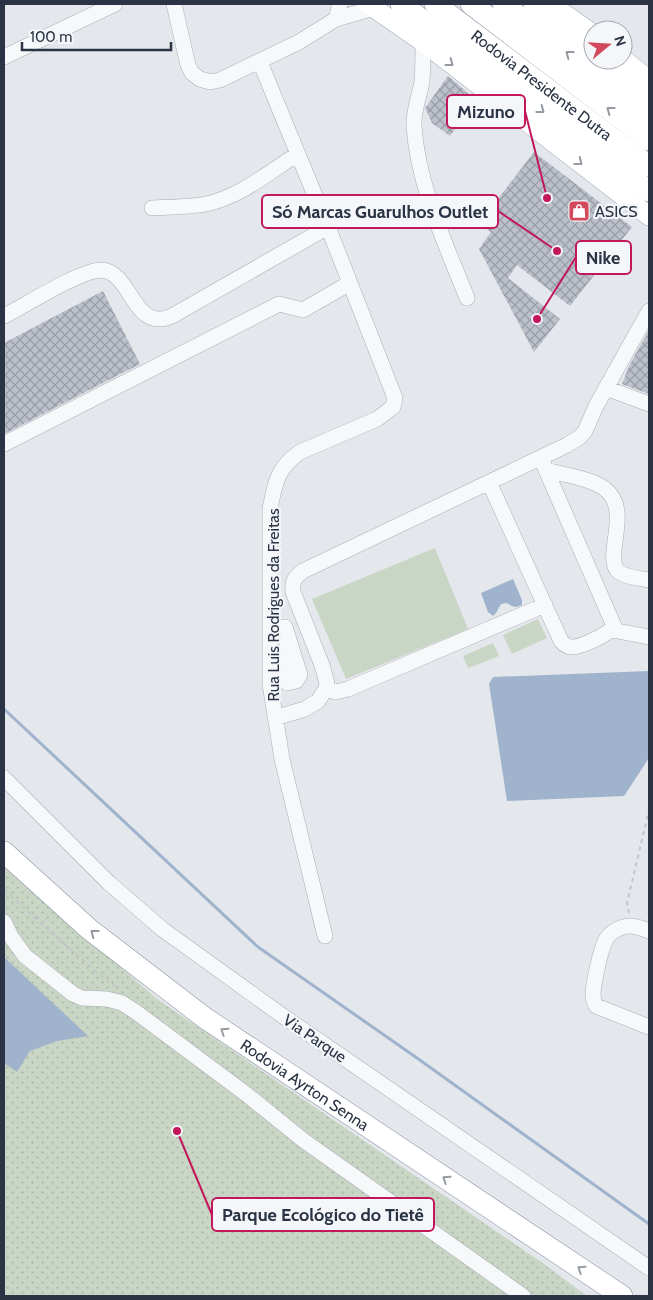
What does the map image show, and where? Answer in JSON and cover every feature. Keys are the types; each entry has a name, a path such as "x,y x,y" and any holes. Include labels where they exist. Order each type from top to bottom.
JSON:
{"highway":[{"name":"Rodovia Presidente Dutra","path":"401,4 649,191"},
{"name":"Rodovia Presidente Dutra","path":"435,4 649,166"},
{"name":"Rodovia Presidente Dutra","path":"471,4 649,140"},
{"path":"503,4 649,116"},
{"path":"534,4 583,44"},
{"path":"615,70 649,98"},
{"name":"Rodovia Ayrton Senna","path":"4,852 89,929 205,1018 622,1296"}],"main road":[{"path":"550,4 583,27"},
{"path":"371,6 423,42 649,216"},
{"path":"633,67 649,80"}],"street":[{"path":"4,56 114,4"},
{"path":"174,4 188,65 192,74 210,82 220,80 260,62 336,19 371,6"},
{"path":"336,19 340,4"},
{"path":"423,42 422,81 414,118 419,169 467,298"},
{"name":"Rua Luis Rodrigues da Freitas","path":"260,62 328,227 394,398 393,407 377,419 300,452 288,460 280,472 274,487 270,509 270,684 282,759 325,936"},
{"path":"152,208 205,204 219,200 243,189 298,154"},
{"path":"4,316 73,279 92,271 102,270 111,272 119,279 139,308 150,317 160,319 172,316 328,227"},
{"path":"4,444 279,304 303,310 350,283"},
{"path":"275,718 305,709 318,701 326,689 326,677 293,592 292,582 298,575 489,482 544,464 580,437 649,311"},
{"path":"606,388 649,404"},
{"path":"544,464 598,484 607,490 612,496 618,515 614,552 615,566 620,573 649,580"},
{"path":"489,482 561,641 570,647 576,647 609,633 614,626 544,464"},
{"path":"596,584 607,577 615,566"},
{"path":"326,689 336,692 348,689 545,605"},
{"path":"612,630 649,637"},
{"path":"286,632 294,654 300,674 296,681 287,683 284,676 286,632"},
{"path":"294,654 314,646"},
{"name":"Via Parque","path":"4,778 109,883 162,929 280,1014 649,1268"},
{"path":"4,922 12,938 25,956 72,994 82,998 107,999 122,1003 136,1012 246,1094 303,1140 523,1296"},
{"path":"649,931 633,926 623,927 614,931 606,939 592,994 596,1006 649,1027"}],"path":[{"path":"631,915 627,903 649,810"}],"green space":[{"path":"435,548 468,629 346,679 312,599"},
{"path":"538,619 547,638 512,654 503,635"},
{"path":"493,643 499,656 468,668 463,656"},
{"path":"4,865 157,999 544,1264 587,1296 4,1296"}],"water":[{"path":"513,579 522,600 522,605 516,607 507,603 501,604 493,616 488,612 481,593"},
{"path":"649,671 649,758 624,796 507,801 489,684 493,677"},
{"path":"4,957 88,1036 57,1041 30,1051 17,1072 4,1063"}],"building":[{"path":"448,76 476,100 450,136 432,123 425,108"},
{"path":"534,152 632,227 570,306 517,265 508,278 560,319 534,352 479,249 491,232 485,228 487,225 481,221"},
{"path":"103,291 140,364 4,434 4,343"},
{"path":"649,330 649,394 622,384 629,366"}],"waterway":[{"path":"4,709 258,947 649,1224"}],"place":[{"name":"Mizuno","path":"547,198"},
{"name":"ASICS","path":"579,211"},
{"name":"Só Marcas Guarulhos Outlet","path":"557,251"},
{"name":"Nike","path":"537,319"},
{"name":"Parque Ecológico do Tietê","path":"177,1131"}]}
